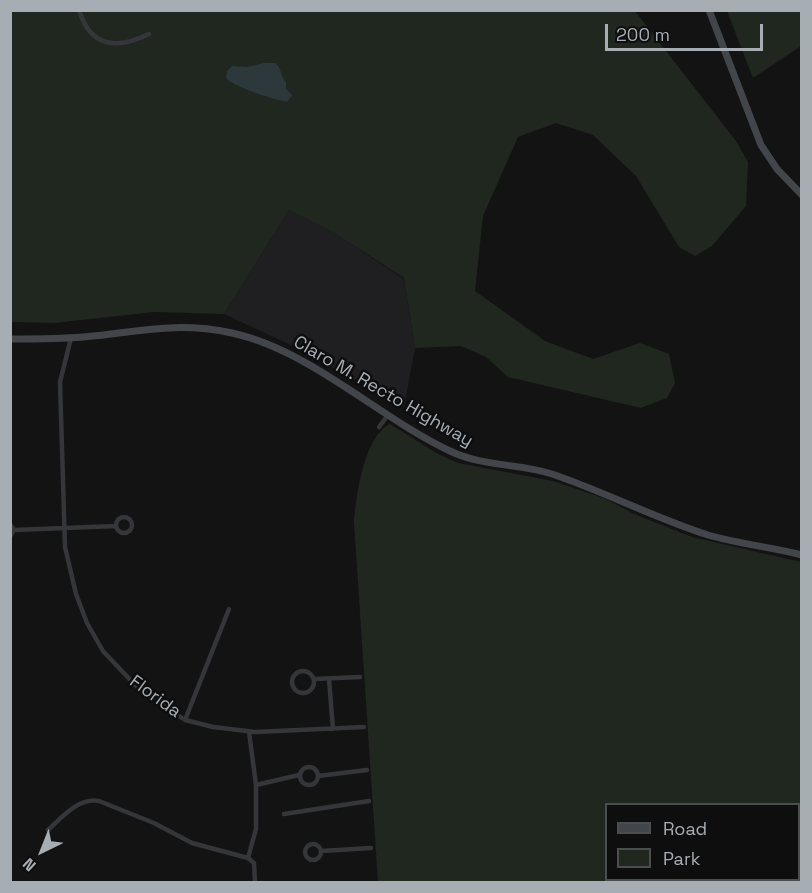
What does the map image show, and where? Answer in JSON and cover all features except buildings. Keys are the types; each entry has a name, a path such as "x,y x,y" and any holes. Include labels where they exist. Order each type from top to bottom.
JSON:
{"main road":[{"path":"709,10 761,145 777,170 801,194"},
{"name":"Claro M. Recto Highway","path":"10,339 71,338 177,326 210,329 245,336 295,358 442,447 469,459 552,474 707,535 801,555"}],"street":[{"path":"79,10 88,30 107,43 132,42 149,34"},
{"path":"794,188 801,181"},
{"name":"Florida","path":"71,338 60,382 65,547 80,604 87,623 103,651 136,686 185,720 249,732 364,727"},
{"path":"379,427 388,415"},
{"path":"10,524 14,530"},
{"path":"14,530 116,526"},
{"path":"10,537 14,530"},
{"path":"185,720 230,609"},
{"path":"300,671 309,672 314,679 313,687 306,692 298,691 293,685 293,676 300,671"},
{"path":"314,679 360,677"},
{"path":"329,679 333,729"},
{"path":"248,858 256,829 256,785 249,732"},
{"path":"309,766 316,769 318,776 315,782 309,785 302,782 299,775 302,769 309,766"},
{"path":"318,776 367,770"},
{"path":"256,785 299,775"},
{"path":"48,830 83,801 92,800 135,815 192,843 248,858 254,863 255,882"},
{"path":"284,814 369,801"},
{"path":"321,851 371,848"}],"shaded area":[{"path":"275,63 279,67 286,82 286,89 292,95 288,101 256,93 226,78 227,71 232,66 248,67"},
{"path":"289,210 334,233 404,279 415,348 404,407 295,347 224,314"}],"green space":[{"path":"11,11 635,11 736,141 748,162 746,206 712,246 695,256 679,247 636,176 593,135 556,123 518,137 483,216 475,291 545,341 593,359 640,343 669,354 675,383 667,398 641,408 508,377 486,357 461,346 415,348 404,278 334,233 289,210 224,314 155,312 53,323 11,322"},
{"path":"727,11 801,11 801,46 753,78"},
{"path":"390,424 438,454 458,463 553,481 606,499 634,514 692,537 801,562 801,882 378,882 354,523 363,468 374,441"}]}
